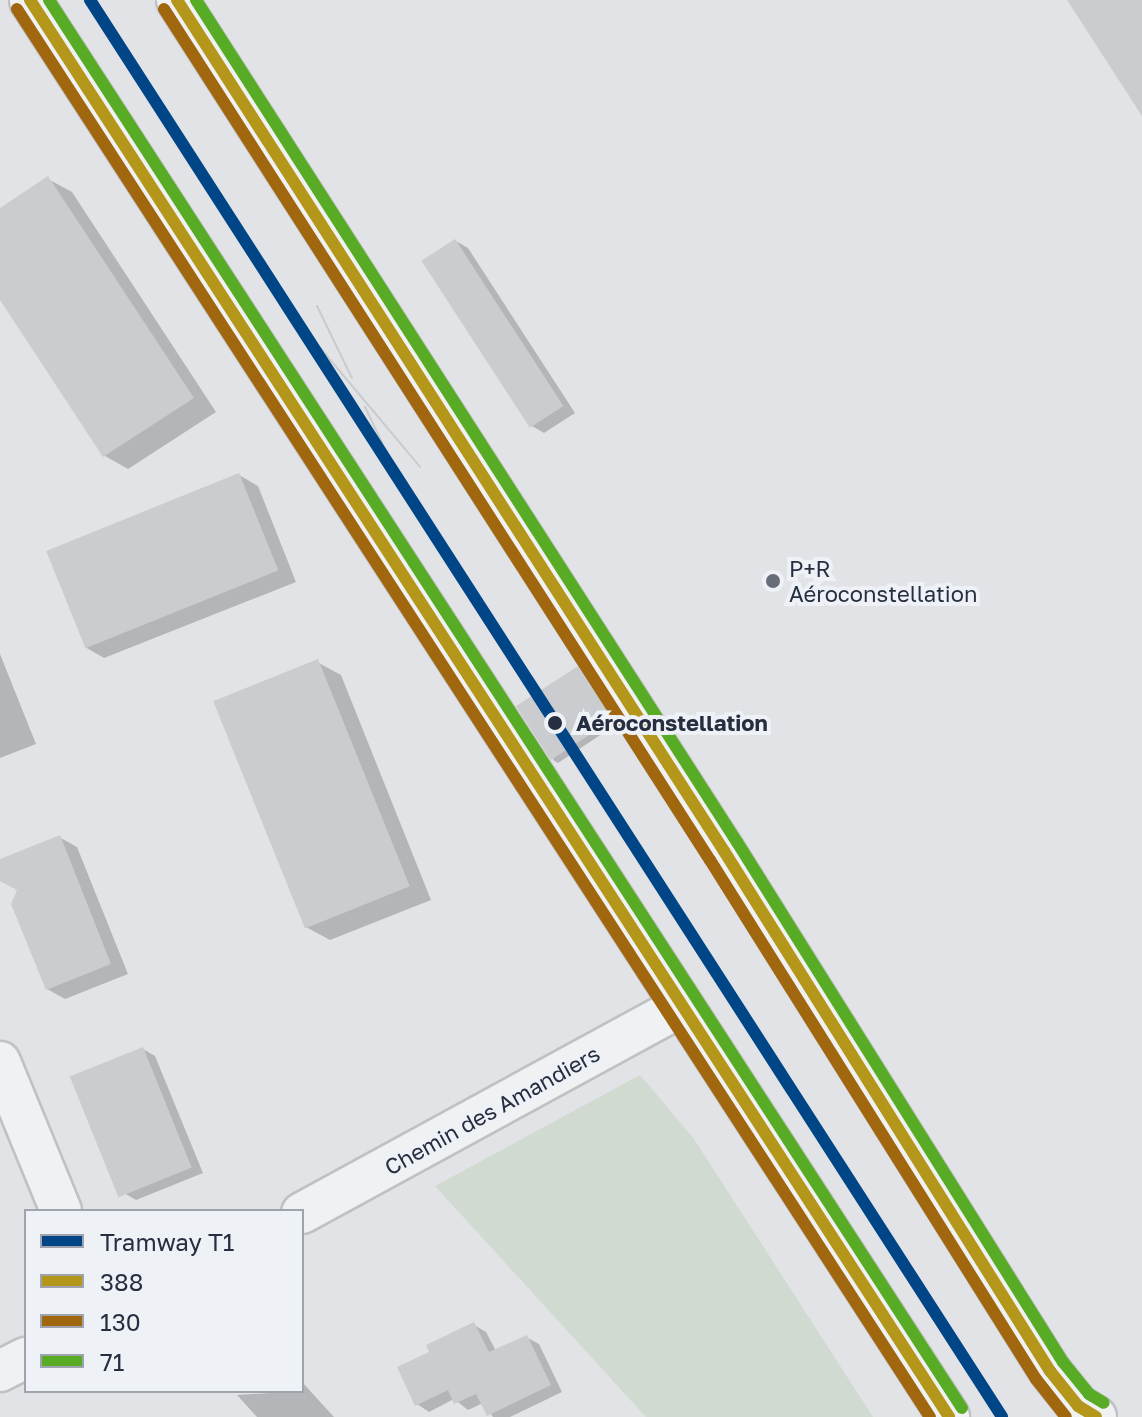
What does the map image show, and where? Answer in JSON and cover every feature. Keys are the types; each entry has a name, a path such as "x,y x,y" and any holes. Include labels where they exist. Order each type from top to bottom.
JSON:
{"street":[{"path":"30,0 949,1417"},
{"path":"177,0 724,851 1050,1371 1078,1406 1096,1417"},
{"name":"Chemin des Amandiers","path":"304,1212 681,1006"},
{"path":"0,1062 60,1209"},
{"path":"0,1371 24,1359"}],"shaded area":[{"path":"640,1075 694,1139 873,1417 646,1417 435,1186"}],"building":[{"path":"1067,0 1142,0 1142,116"},
{"path":"48,176 194,398 103,457 0,300 0,208"},
{"path":"455,239 563,406 530,428 421,261"},
{"path":"239,473 278,570 85,648 46,551"},
{"path":"318,659 410,886 305,928 213,701"},
{"path":"578,666 613,720 551,760 516,706"},
{"path":"60,835 111,964 46,990 11,904 17,890 0,881 0,859"},
{"path":"143,1047 192,1168 118,1197 70,1077"},
{"path":"474,1322 489,1352 527,1335 551,1385 487,1416 476,1394 454,1404 448,1390 415,1406 397,1367 429,1352 426,1345"}],"tram line":[{"name":"T1","path":"90,0 1002,1417"},
{"path":"317,306 352,378"},
{"path":"296,319 420,467"},
{"path":"365,407 400,480"}],"transit line":[{"name":"388","path":"30,0 949,1417"},
{"name":"71","path":"49,0 962,1408"},
{"name":"388","path":"177,0 724,851 1050,1371 1078,1406 1096,1417"},
{"name":"71","path":"196,0 737,842 1063,1362 1089,1394 1104,1403"},
{"name":"130","path":"17,9 930,1417"},
{"name":"130","path":"164,9 710,860 1036,1379 1066,1417"}],"place":[{"name":"P+R Aéroconstellation","path":"773,581"},
{"name":"Aéroconstellation","path":"555,723"}]}
